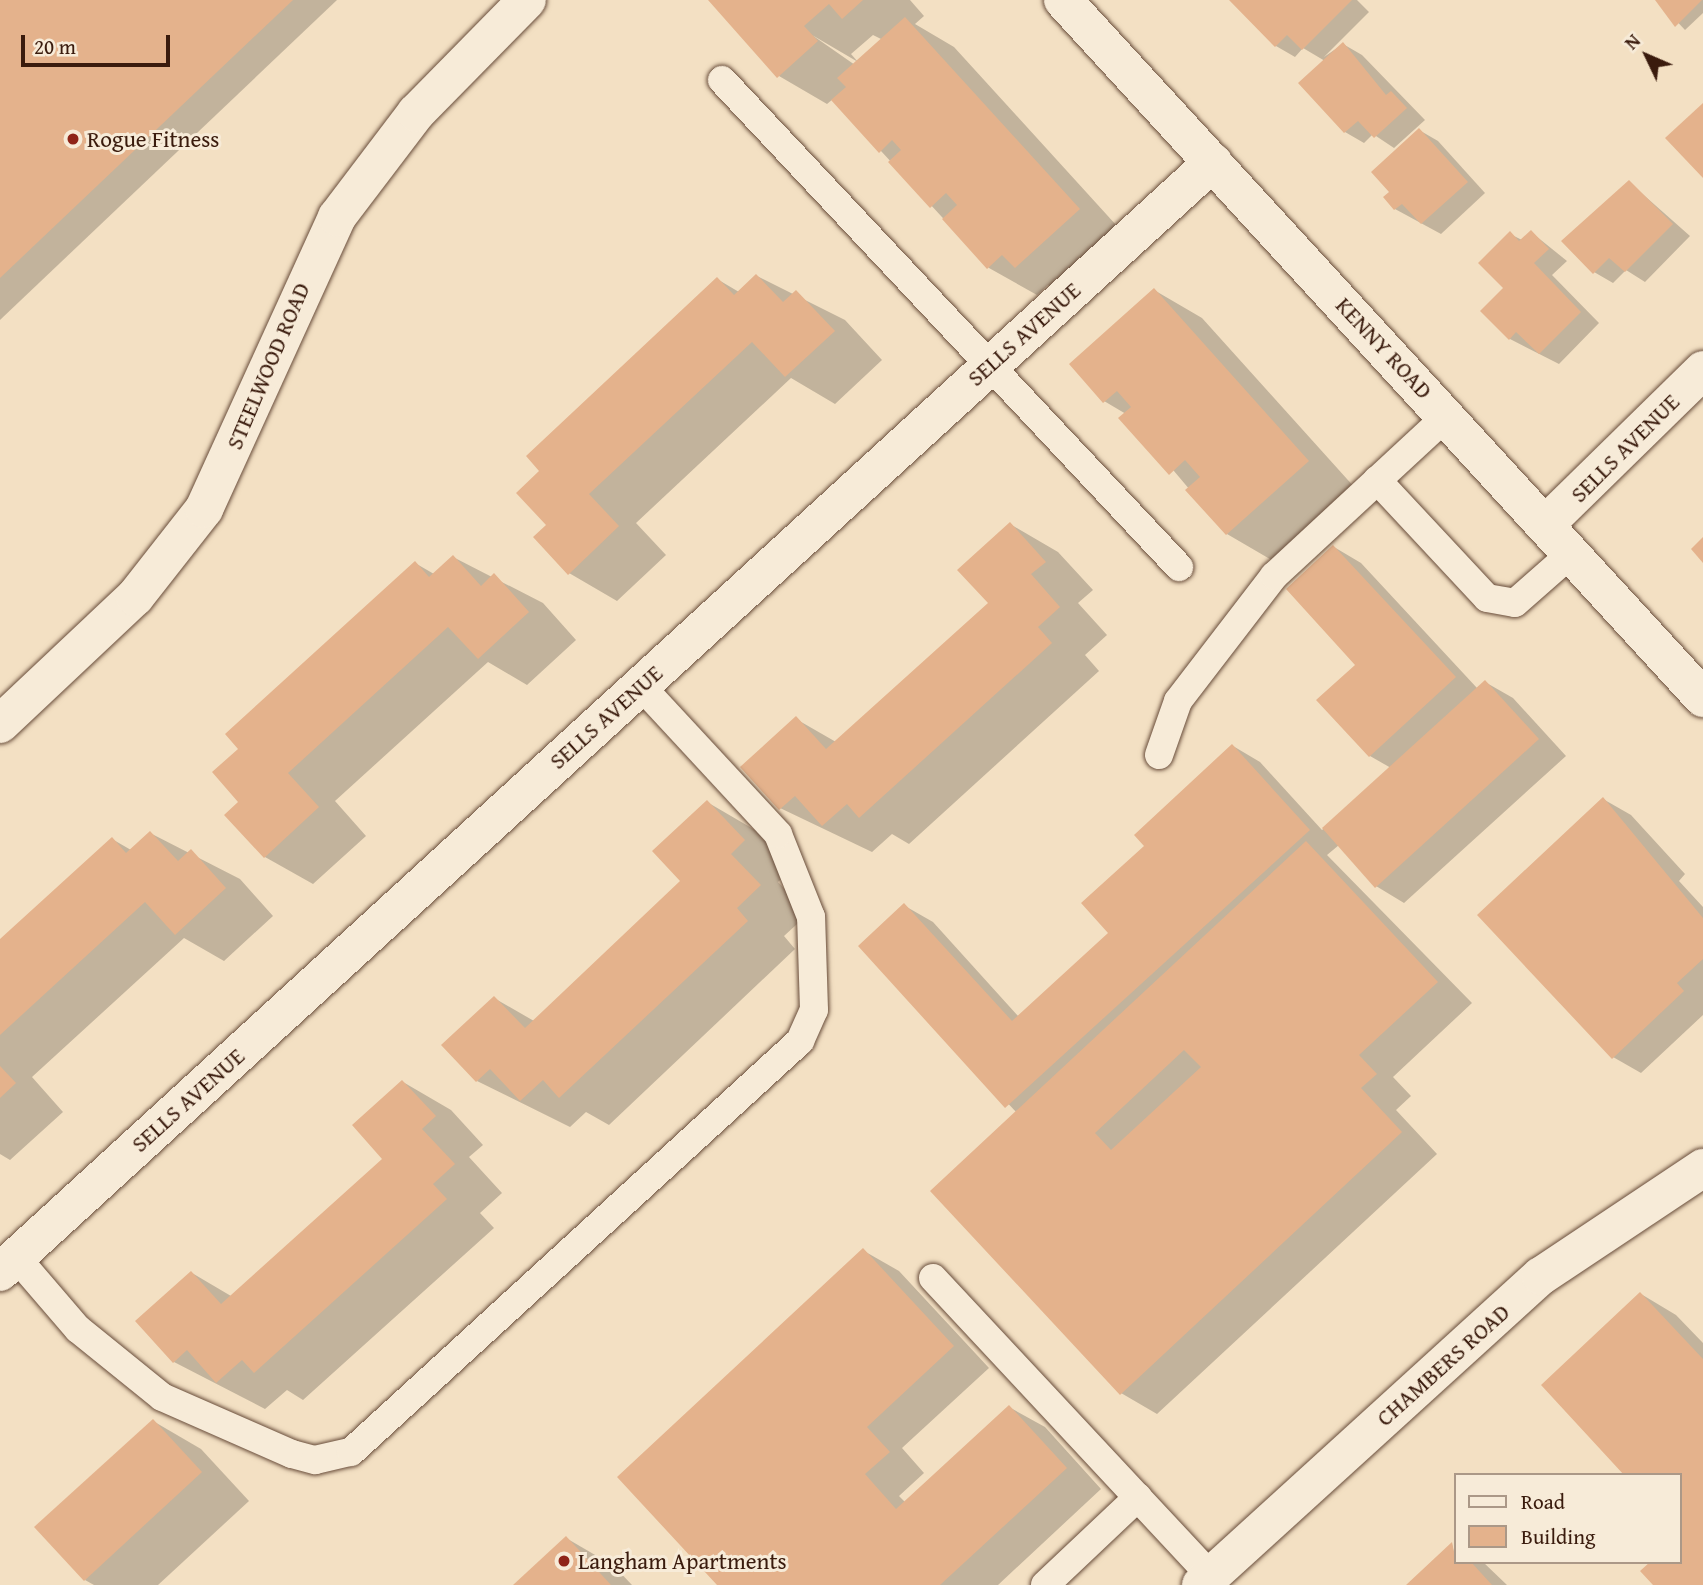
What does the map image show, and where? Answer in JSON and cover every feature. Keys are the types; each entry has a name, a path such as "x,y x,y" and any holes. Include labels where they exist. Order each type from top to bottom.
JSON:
{"street":[{"name":"STEELWOOD ROAD","path":"0,724 135,597 204,509 337,217 416,113 527,0"},
{"name":"KENNY ROAD","path":"1063,0 1703,698"},
{"name":"SELLS AVENUE","path":"8,1264 1213,163"},
{"name":"SELLS AVENUE","path":"1546,524 1703,370"},
{"name":"CHAMBERS ROAD","path":"1206,1580 1541,1276 1703,1168"}],"lane":[{"path":"723,80 1179,567"},
{"path":"1159,755 1178,701 1275,576 1447,416"},
{"path":"1377,480 1487,598 1515,603 1572,553"},
{"path":"8,1264 78,1329 162,1396 315,1460 351,1452 800,1041 814,1010 811,917 778,834 640,685"},
{"path":"933,1278 1138,1497 1206,1580"},
{"path":"1045,1585 1138,1497"}],"building":[{"name":"Rogue Fitness","path":"0,0 293,0 0,278"},
{"path":"708,0 863,0 842,19 829,4 804,26 818,41 777,78"},
{"path":"1229,0 1352,0 1302,50 1287,35 1275,47"},
{"path":"1655,0 1702,0 1675,27"},
{"path":"905,17 1080,209 1015,268 1002,255 987,269 942,219 957,205 946,193 930,208 888,162 901,150 892,140 879,153 831,100 846,87 837,78"},
{"path":"1343,42 1386,95 1391,91 1407,108 1374,138 1358,121 1344,133 1298,83"},
{"path":"1703,103 1703,178 1665,138"},
{"path":"1419,128 1468,182 1421,224 1402,204 1394,210 1383,197 1389,192 1371,172"},
{"path":"1629,180 1673,224 1625,272 1609,258 1593,274 1561,241"},
{"path":"1531,230 1549,249 1534,263 1581,312 1539,354 1516,332 1509,340 1480,311 1503,288 1478,263 1510,231 1519,241"},
{"path":"756,274 783,302 796,290 835,331 785,377 752,342 589,494 619,526 568,575 533,537 546,525 516,493 539,471 526,456 717,277 734,295"},
{"path":"1154,288 1309,461 1226,535 1185,490 1200,477 1185,460 1169,475 1118,418 1131,407 1117,391 1103,403 1069,364"},
{"path":"1010,522 1046,562 1031,574 1060,607 1038,627 1052,643 859,818 847,804 822,826 795,796 779,810 740,767 796,716 826,749 988,603 957,570"},
{"path":"1703,537 1703,563 1691,549"},
{"path":"1333,545 1456,677 1369,757 1316,700 1355,665 1286,589"},
{"path":"453,555 481,586 494,573 529,612 478,659 448,627 288,773 319,807 264,858 224,815 238,802 212,772 238,749 225,734 415,561 429,577"},
{"path":"1485,680 1539,739 1375,888 1322,828"},
{"path":"1232,744 1310,830 1005,1108 858,946 904,903 1012,1021 1108,933 1081,903 1144,846 1134,835"},
{"path":"1603,797 1703,918 1703,959 1677,983 1684,991 1612,1059 1477,915"},
{"path":"707,800 745,840 731,854 761,885 737,908 748,921 559,1098 543,1080 520,1101 490,1069 476,1082 441,1045 494,996 525,1028 680,881 652,851"},
{"path":"150,831 178,861 191,849 226,888 175,935 145,902 0,1035 0,939 112,837 126,853"},
{"path":"1306,841 1438,982 1359,1055 1377,1074 1361,1088 1402,1132 1120,1395 930,1191","holes":["1184,1050 1201,1067 1111,1150 1095,1133"]},
{"path":"0,1066 16,1083 0,1098"},
{"path":"402,1080 436,1116 422,1129 455,1164 433,1184 447,1199 254,1373 242,1360 216,1383 187,1350 173,1363 135,1321 191,1271 221,1304 382,1159 352,1125"},
{"path":"863,1248 954,1346 867,1427 890,1452 865,1474 896,1509 1009,1405 1067,1468 940,1585 717,1585 617,1477"},
{"path":"1640,1292 1703,1359 1703,1585 1653,1585 1640,1571 1648,1564 1682,1564 1682,1473 1622,1473 1541,1385"},
{"path":"153,1419 202,1472 84,1581 34,1527"},
{"name":"Langham Apartments","path":"566,1536 611,1585 513,1585"},
{"path":"1452,1542 1454,1564 1473,1564 1492,1585 1406,1585"}],"place":[{"name":"Rogue Fitness","path":"73,139"},
{"name":"Langham Apartments","path":"564,1561"}]}
